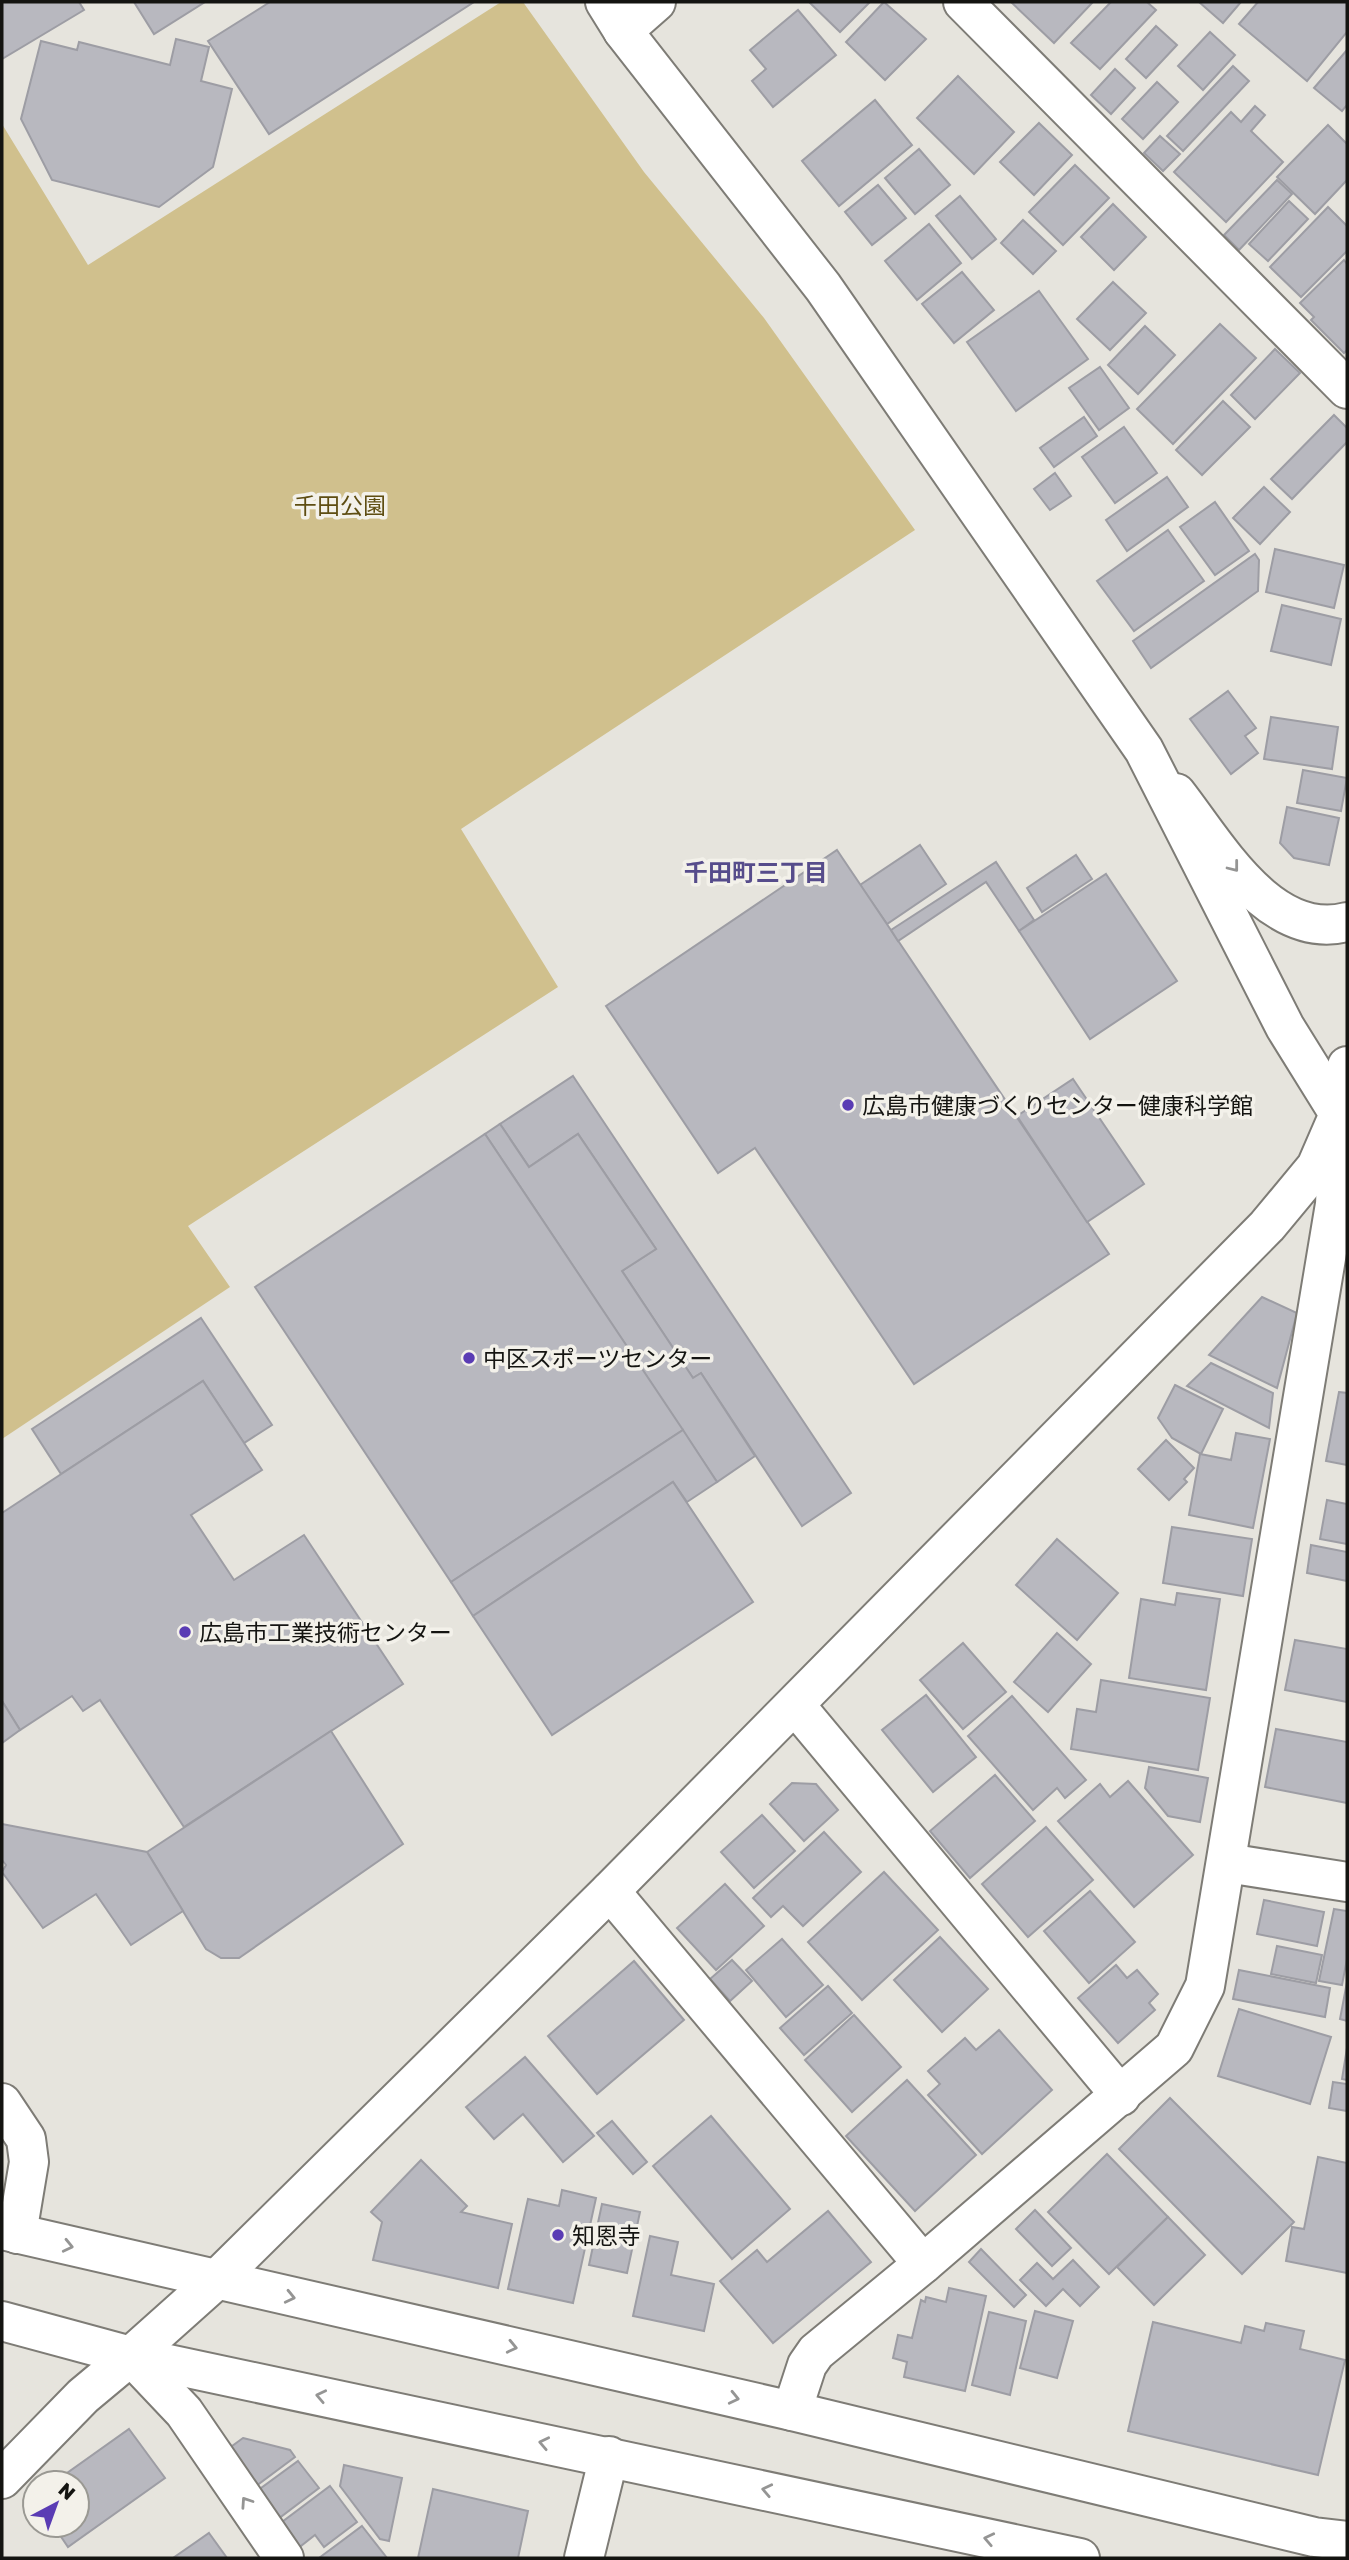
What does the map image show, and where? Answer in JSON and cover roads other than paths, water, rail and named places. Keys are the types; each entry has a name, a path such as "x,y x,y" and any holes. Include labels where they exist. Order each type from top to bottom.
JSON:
{"street":[{"path":"656,2 614,16 823,287 1146,755 1258,897 1294,920 1332,926 1347,922"},
{"path":"963,2 1347,389"},
{"path":"1146,755 1284,1027 1343,1115"},
{"path":"792,2411 807,2365 816,2352 1121,2096 1174,2048 1205,1986 1335,1204 1347,1066"},
{"path":"2,2479 83,2396 216,2280 610,1891 1267,1226 1316,1167 1343,1115"},
{"path":"795,1705 1121,2096"},
{"path":"1227,1863 1347,1882"},
{"path":"610,1891 923,2264"},
{"path":"2,2104 26,2139 29,2162 10,2232 792,2411 1314,2537 1347,2541"},
{"path":"2,2321 131,2356 1080,2558"},
{"path":"131,2356 184,2412 284,2558"},
{"path":"584,2558 609,2456"}],"place":[{"name":"広島市健康づくりセンター健康科学館","path":"848,1105"},
{"name":"中区スポーツセンター","path":"469,1358"},
{"name":"広島市工業技術センター","path":"185,1632"},
{"name":"知恩寺","path":"558,2235"}],"district":[{"name":"千田町三丁目","path":"756,871"}],"park label":[{"name":"千田公園","path":"340,505"}]}
